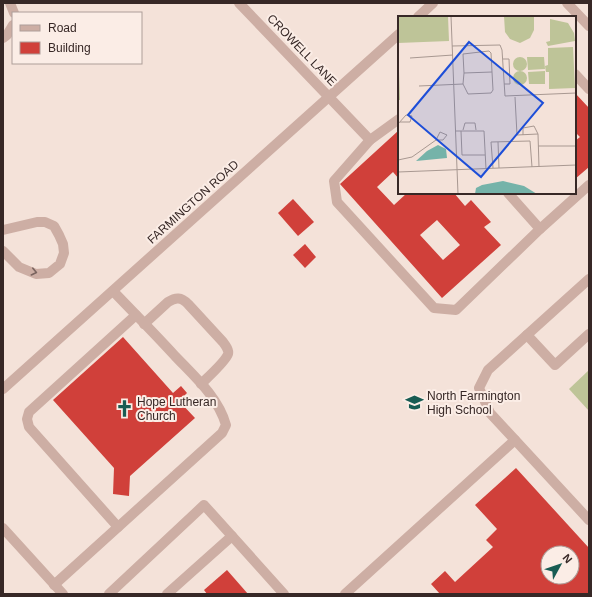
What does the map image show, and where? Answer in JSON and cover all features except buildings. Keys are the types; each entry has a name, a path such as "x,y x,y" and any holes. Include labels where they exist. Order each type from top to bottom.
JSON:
{"street":[{"name":"CROWELL LANE","path":"239,3 370,140"},
{"path":"419,16 433,3"},
{"path":"567,3 589,26"},
{"path":"3,38 7,35 12,27"},
{"name":"FARMINGTON ROAD","path":"3,389 398,35"},
{"path":"576,75 589,89"},
{"path":"398,120 370,140 334,182 337,202 434,308 456,310 540,229 589,185"},
{"path":"509,194 540,229"},
{"path":"3,230 37,222 45,222 54,226 63,244 64,253 60,264 49,273 36,274 20,267 3,251"},
{"path":"589,279 488,370 479,388 490,413 589,520"},
{"path":"54,585 222,432 226,425 223,415 216,402 201,384 113,291"},
{"path":"144,324 172,299 183,299 193,309 223,342 228,353 227,357 201,384"},
{"path":"118,527 29,427 27,419 29,412 136,315"},
{"path":"527,335 555,365 589,334"},
{"path":"345,594 515,440"},
{"path":"109,594 204,505 284,594"},
{"path":"3,528 63,594"},
{"path":"167,594 232,536"}],"green space":[{"path":"589,370 589,411 569,389"}],"place":[{"name":"North Farmington High School","path":"414,403"},
{"name":"Hope Lutheran Church","path":"124,409"}]}
